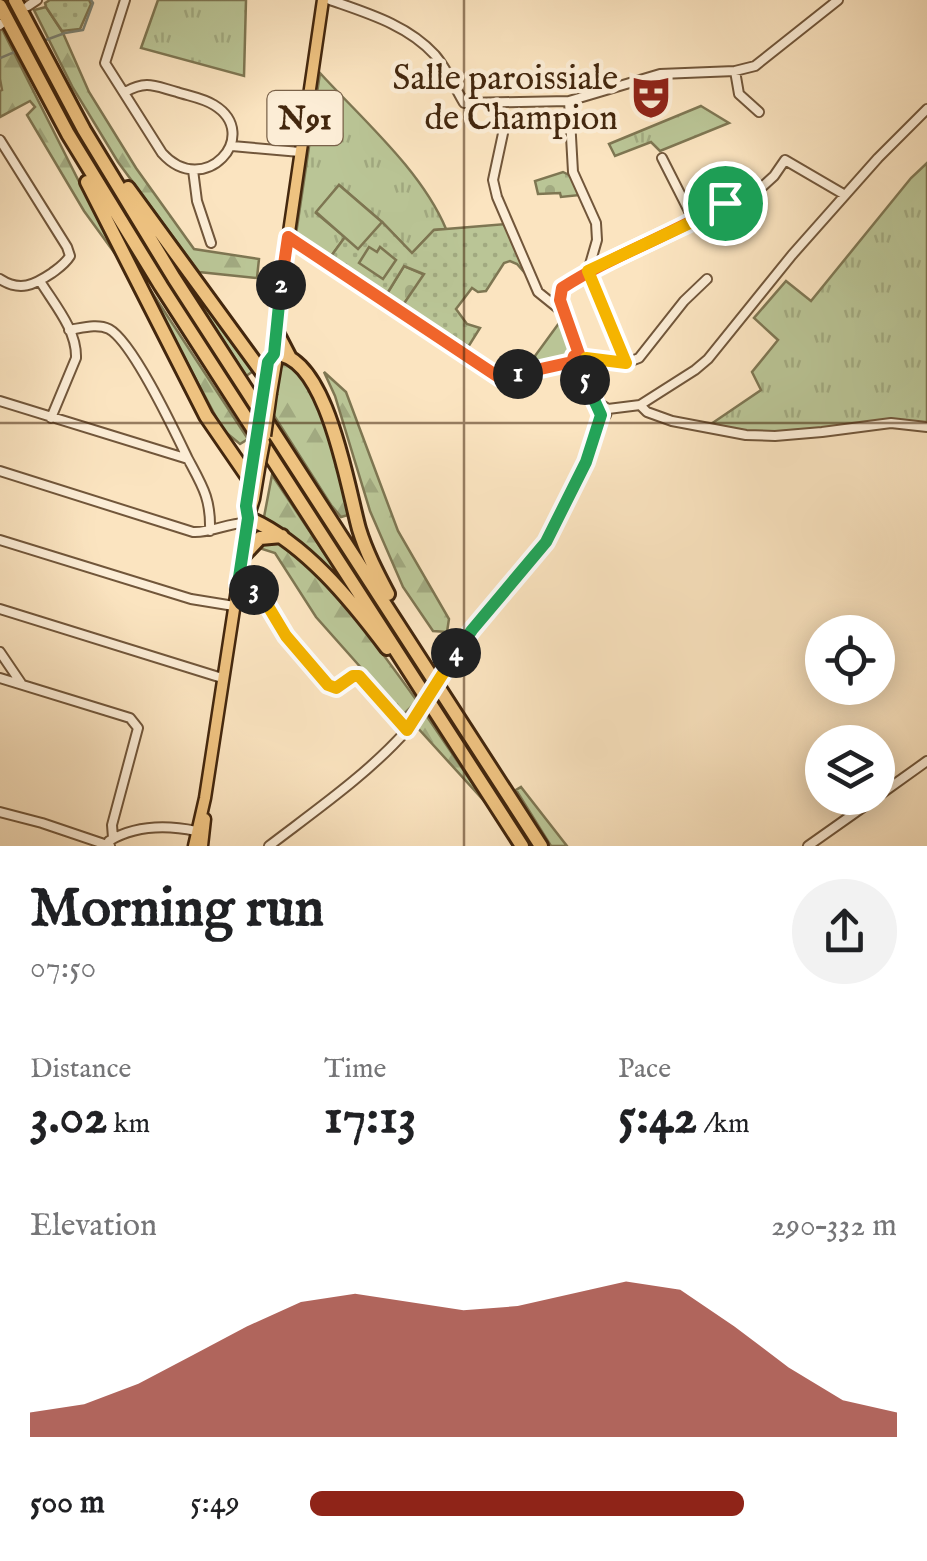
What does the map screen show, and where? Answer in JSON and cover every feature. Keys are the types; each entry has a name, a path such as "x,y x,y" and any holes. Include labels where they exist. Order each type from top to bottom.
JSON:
{"highway":[{"path":"22,3 84,130 183,292 541,846"},
{"path":"0,6 68,134 161,286 522,846"},
{"path":"84,130 96,140 267,385"},
{"path":"68,134 71,150 206,416 250,480"},
{"path":"276,331 291,360"},
{"path":"248,354 257,356 274,350 282,354 318,390 335,432 367,554 398,611 402,628"},
{"path":"235,458 255,461"},
{"path":"248,521 282,536 358,610 422,689"},
{"path":"243,556 260,538 282,536"}],"main road":[{"name":"N91","path":"267,385 276,363 276,331 322,0"},
{"name":"N91","path":"248,521 246,506 268,362 274,350"},
{"name":"N91","path":"198,846 222,678 254,500 255,461"},
{"name":"N91","path":"198,846 196,831 205,798"}],"street":[{"path":"22,3 37,0"},
{"path":"125,0 105,63 162,153 181,169 193,170 224,158 232,146 230,120 208,101 152,85 140,84 125,92"},
{"path":"330,0 373,15 419,40 438,58 464,103 569,102 660,74 735,72 755,66 838,0"},
{"path":"735,72 739,94 759,112"},
{"path":"569,102 573,172 596,223 597,240 588,271 626,363"},
{"path":"496,103 505,124 492,180 497,197 538,292 564,313"},
{"path":"602,411 640,405 708,359 845,195 927,109"},
{"path":"0,140 70,256 66,263 27,287 0,279"},
{"path":"232,146 300,152"},
{"path":"662,158 695,220"},
{"path":"764,186 785,160 845,195"},
{"path":"193,170 197,201 212,243"},
{"path":"582,356 560,300 562,288 748,190"},
{"path":"288,237 500,378 576,365"},
{"path":"269,846 380,757 409,727 472,630 546,542 586,462 602,411 574,356 626,363 639,358 684,301 707,279"},
{"path":"40,281 76,342 76,358 51,418"},
{"path":"70,330 100,327 120,338 157,395 202,486 210,508 210,531"},
{"path":"0,401 188,459"},
{"path":"640,405 647,412 672,421 746,435 775,436 890,423 927,427"},
{"path":"0,470 193,532 248,521"},
{"path":"0,540 191,599 234,606"},
{"path":"238,584 259,591 286,636 328,685 336,688 359,676 409,727"},
{"path":"0,609 222,678"},
{"path":"0,652 21,684"},
{"path":"0,678 135,722 138,728 109,843"},
{"path":"895,784 927,761"},
{"path":"0,812 109,843 161,826 196,831"},
{"path":"808,846 852,815"}],"green space":[{"path":"50,0 89,0 91,4 80,29 62,31 46,7"},
{"path":"158,0 246,0 244,76 141,48"},
{"path":"46,7 63,33 89,92 136,168 194,249 259,259 257,278 199,272 118,162 73,88 34,10"},
{"path":"0,25 116,255 84,211 27,115 35,107 30,101 0,117"},
{"path":"320,73 407,166 446,229 434,230 412,253 382,222 345,237 329,259 296,234"},
{"path":"701,106 729,123 660,151 651,142 615,156 609,144"},
{"path":"927,163 927,424 751,434 708,426 761,390 752,372 778,340 754,318 786,281 811,301"},
{"path":"563,172 571,176 580,195 538,194 535,181"},
{"path":"339,185 412,253 434,230 506,224 524,272 517,264 504,263 486,291 472,288 456,309 467,324 480,328 465,352 401,308 424,274 404,266 385,297 329,259 345,237 316,213"},
{"path":"339,185 382,222 358,249 316,212"},
{"path":"369,247 377,252 380,247 396,260 383,279 359,263"},
{"path":"175,258 255,370 246,376 173,261"},
{"path":"404,266 425,275 401,308 385,297"},
{"path":"138,271 248,439 240,444 223,430"},
{"path":"562,319 574,346 564,360 524,371"},
{"path":"285,363 311,388 323,411 349,506 348,515 341,517 331,505 273,414 279,368"},
{"path":"324,372 346,392 398,531 449,619 447,632 433,631 403,587 370,511"},
{"path":"272,475 345,584 337,583 289,534 264,517"},
{"path":"280,541 337,596 417,701 403,715 316,617 275,553 259,548 260,543"},
{"path":"426,715 485,802 416,726"},
{"path":"521,787 567,846 551,846 516,790"}],"waterway":[{"path":"43,41 83,30 91,0"},
{"path":"0,58 17,51"}],"place":[{"name":"Salle paroissiale de Champion","path":"651,97"}],"route":[{"path":"725,203 694,221 588,271 562,288 560,300 579,354 572,362 504,378 477,364 288,237 274,354 268,362 252,464 238,584 259,591 286,636 328,685 336,688 359,676 407,730 459,647 546,542 586,462 601,415 580,368 586,358 626,363 588,271 694,221 695,214 723,196 725,203"}]}
